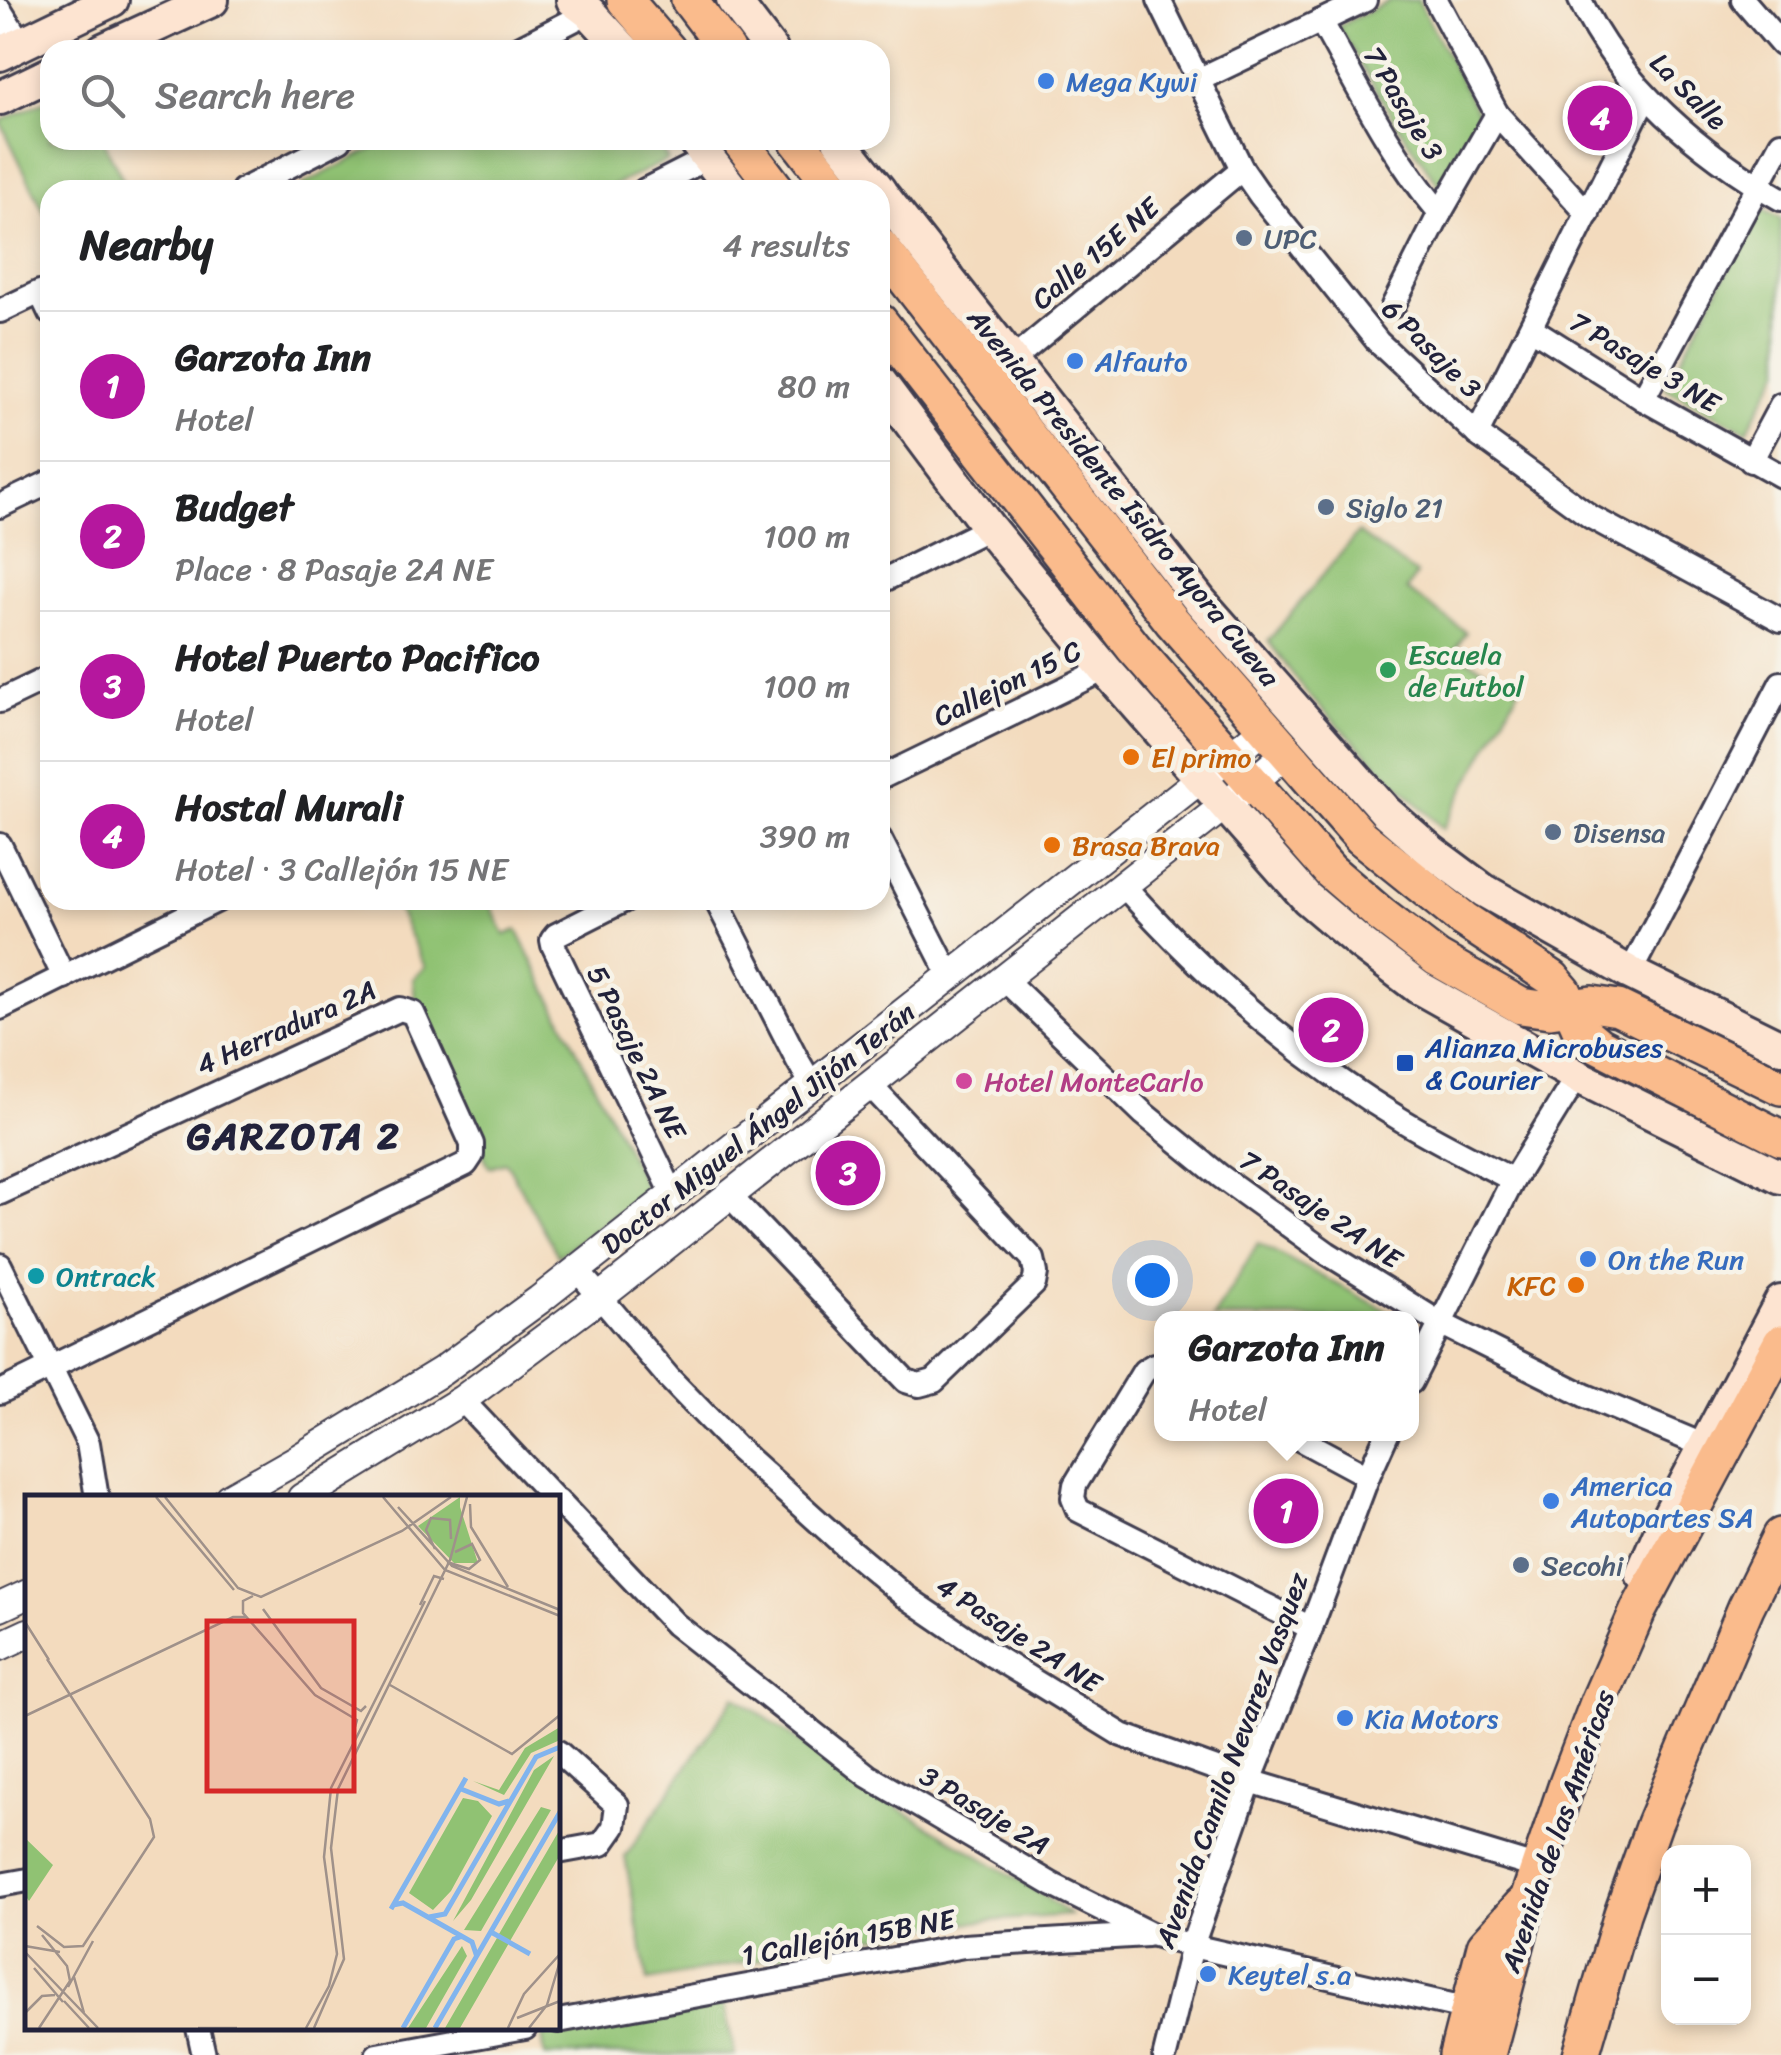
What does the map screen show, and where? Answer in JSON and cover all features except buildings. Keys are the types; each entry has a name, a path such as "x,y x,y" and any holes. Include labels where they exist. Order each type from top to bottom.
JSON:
{"main road":[{"path":"10,49 112,0"},
{"path":"125,40 212,0"},
{"path":"625,0 659,40"},
{"path":"689,0 719,40"},
{"path":"732,0 762,40"},
{"path":"581,6 614,40"},
{"path":"0,98 40,79"},
{"path":"702,150 725,180"},
{"path":"746,150 770,180"},
{"path":"805,150 828,180"},
{"name":"Avenida Presidente Isidro Ayora Cueva","path":"847,150 870,180"},
{"name":"Avenida Presidente Isidro Ayora Cueva","path":"890,205 1200,601 1385,811 1483,890 1630,973 1781,1047"},
{"name":"Avenida Presidente Isidro Ayora Cueva","path":"890,259 1172,621 1362,837 1464,919 1552,978 1564,992 1581,1031 1598,1045 1781,1138"},
{"path":"890,335 1134,648 1307,898 1418,987 1577,1076 1781,1176"},
{"path":"890,395 989,528 1105,669 1381,915 1437,958 1520,1006 1550,1010 1592,1004 1618,1008 1781,1086"},
{"name":"Avenida de las Américas","path":"1638,1611 1642,1572 1662,1528 1781,1302"},
{"name":"Avenida de las Américas","path":"1486,2055 1534,1882 1598,1700 1638,1611 1781,1343"},
{"path":"1582,2055 1622,1914 1654,1824 1746,1607 1781,1536"},
{"path":"1709,1696 1746,1648 1781,1585"},
{"path":"1457,2055 1485,1946 1534,1882"}],"street":[{"name":"6 Pasaje 3","path":"1159,0 1242,169 1378,342 1478,434 1591,517 1781,620"},
{"path":"1198,80 1365,0"},
{"path":"1436,0 1497,114 1588,214"},
{"name":"La Salle","path":"1580,0 1588,18 1646,96 1708,153 1781,200"},
{"path":"1743,0 1781,44"},
{"path":"530,40 581,6"},
{"path":"0,10 10,49"},
{"name":"7 Pasaje 3","path":"1321,21 1381,129 1440,212"},
{"path":"1478,434 1646,96"},
{"path":"1393,306 1440,212 1497,114"},
{"path":"1644,399 1781,143"},
{"path":"262,180 321,150"},
{"path":"659,180 700,150"},
{"name":"Calle 15E NE","path":"986,382 1242,169"},
{"path":"0,311 40,292"},
{"name":"7 Pasaje 3 NE","path":"1531,328 1644,399 1781,476"},
{"path":"1751,461 1781,405"},
{"path":"0,506 40,487"},
{"path":"890,577 989,528"},
{"name":"Callejon 15 C","path":"890,773 1105,669"},
{"path":"0,701 40,682"},
{"path":"1630,973 1781,683"},
{"name":"Doctor Miguel Ángel Jijón Terán","path":"234,1495 442,1371 577,1270 950,976 1227,781 1276,740"},
{"name":"Doctor Miguel Ángel Jijón Terán","path":"313,1495 462,1400 599,1298 1123,885 1227,781"},
{"path":"0,845 64,977"},
{"path":"890,859 950,976"},
{"path":"1123,885 1208,974 1302,1053 1404,1122 1514,1180"},
{"path":"0,1008 198,910"},
{"name":"5 Pasaje 2A NE","path":"607,910 556,936 553,946 673,1194"},
{"path":"721,910 812,1085"},
{"name":"7 Pasaje 2A NE","path":"1004,979 1144,1114 1220,1176 1327,1253 1440,1322 1586,1396 1705,1446"},
{"name":"4 Herradura 2A","path":"0,1193 400,1009 413,1013 472,1144 472,1155 466,1164 0,1392"},
{"path":"1419,1365 1514,1180 1577,1076"},
{"path":"729,1196 906,1381 919,1385 934,1382 1034,1284 1034,1259 870,1085"},
{"path":"0,1265 88,1443 97,1495"},
{"name":"4 Pasaje 2A NE","path":"577,1270 670,1378 740,1450 905,1596 990,1654 1122,1735 1534,1882"},
{"path":"1154,1365 1144,1371 1075,1486 1073,1498 1078,1510 1311,1628"},
{"name":"3 Pasaje 2A","path":"462,1400 552,1495"},
{"path":"1303,1441 1368,1476"},
{"name":"Avenida Camilo Nevarez Vasquez","path":"1165,2055 1192,1946 1250,1781 1384,1441"},
{"name":"3 Pasaje 2A","path":"560,1503 675,1624 868,1776 1053,1885 1151,1934 1469,2008"},
{"path":"0,1607 25,1595"},
{"path":"0,1646 25,1634"},
{"path":"560,1754 616,1806 614,1827 602,1844 560,1852"},
{"path":"0,1885 25,1881"},
{"name":"1 Callejón 15B NE","path":"560,2022 964,1946 1151,1934"},
{"path":"377,2055 514,2030"}],"green space":[{"path":"1392,0 1418,0 1480,118 1440,187 1394,120 1338,26"},
{"path":"40,103 40,150 108,150 123,180 40,180 40,203 0,121"},
{"path":"370,150 662,150 668,160 625,180 312,180"},
{"path":"1761,208 1781,219 1781,368 1747,431 1665,388"},
{"name":"Escuela de Futbol","path":"1358,533 1416,574 1407,590 1466,632 1454,652 1519,689 1443,829 1309,696 1268,641"},
{"path":"398,910 493,910 505,935 517,930 648,1192 558,1256 506,1162 489,1167 415,1000 413,979 425,967"},
{"path":"1258,1243 1388,1311 1217,1311"},
{"path":"735,1696 866,1788 1070,1915 947,1924 648,1981 625,1857"},
{"path":"724,2003 735,2055 545,2055 542,2036"}],"place":[{"name":"Mega Kywi","path":"1046,81"},
{"name":"Hostal Murali","path":"1600,118"},
{"name":"UPC","path":"1244,238"},
{"name":"Alfauto","path":"1075,361"},
{"name":"Siglo 21","path":"1326,507"},
{"name":"Escuela de Futbol","path":"1388,670"},
{"name":"El primo","path":"1131,757"},
{"name":"Disensa","path":"1553,832"},
{"name":"Brasa Brava","path":"1052,845"},
{"name":"Budget","path":"1331,1030"},
{"name":"Alianza Microbuses & Courier","path":"1405,1063"},
{"name":"Hotel MonteCarlo","path":"964,1081"},
{"name":"Hotel Puerto Pacifico","path":"848,1173"},
{"name":"On the Run","path":"1588,1259"},
{"name":"Ontrack","path":"36,1276"},
{"name":"KFC","path":"1576,1285"},
{"name":"America Autopartes SA","path":"1551,1501"},
{"name":"Garzota Inn","path":"1286,1511"},
{"name":"Secohi","path":"1521,1565"},
{"name":"Kia Motors","path":"1345,1718"},
{"name":"Keytel s.a","path":"1208,1974"}],"district":[{"name":"GARZOTA 2","path":"294,1136"}]}
